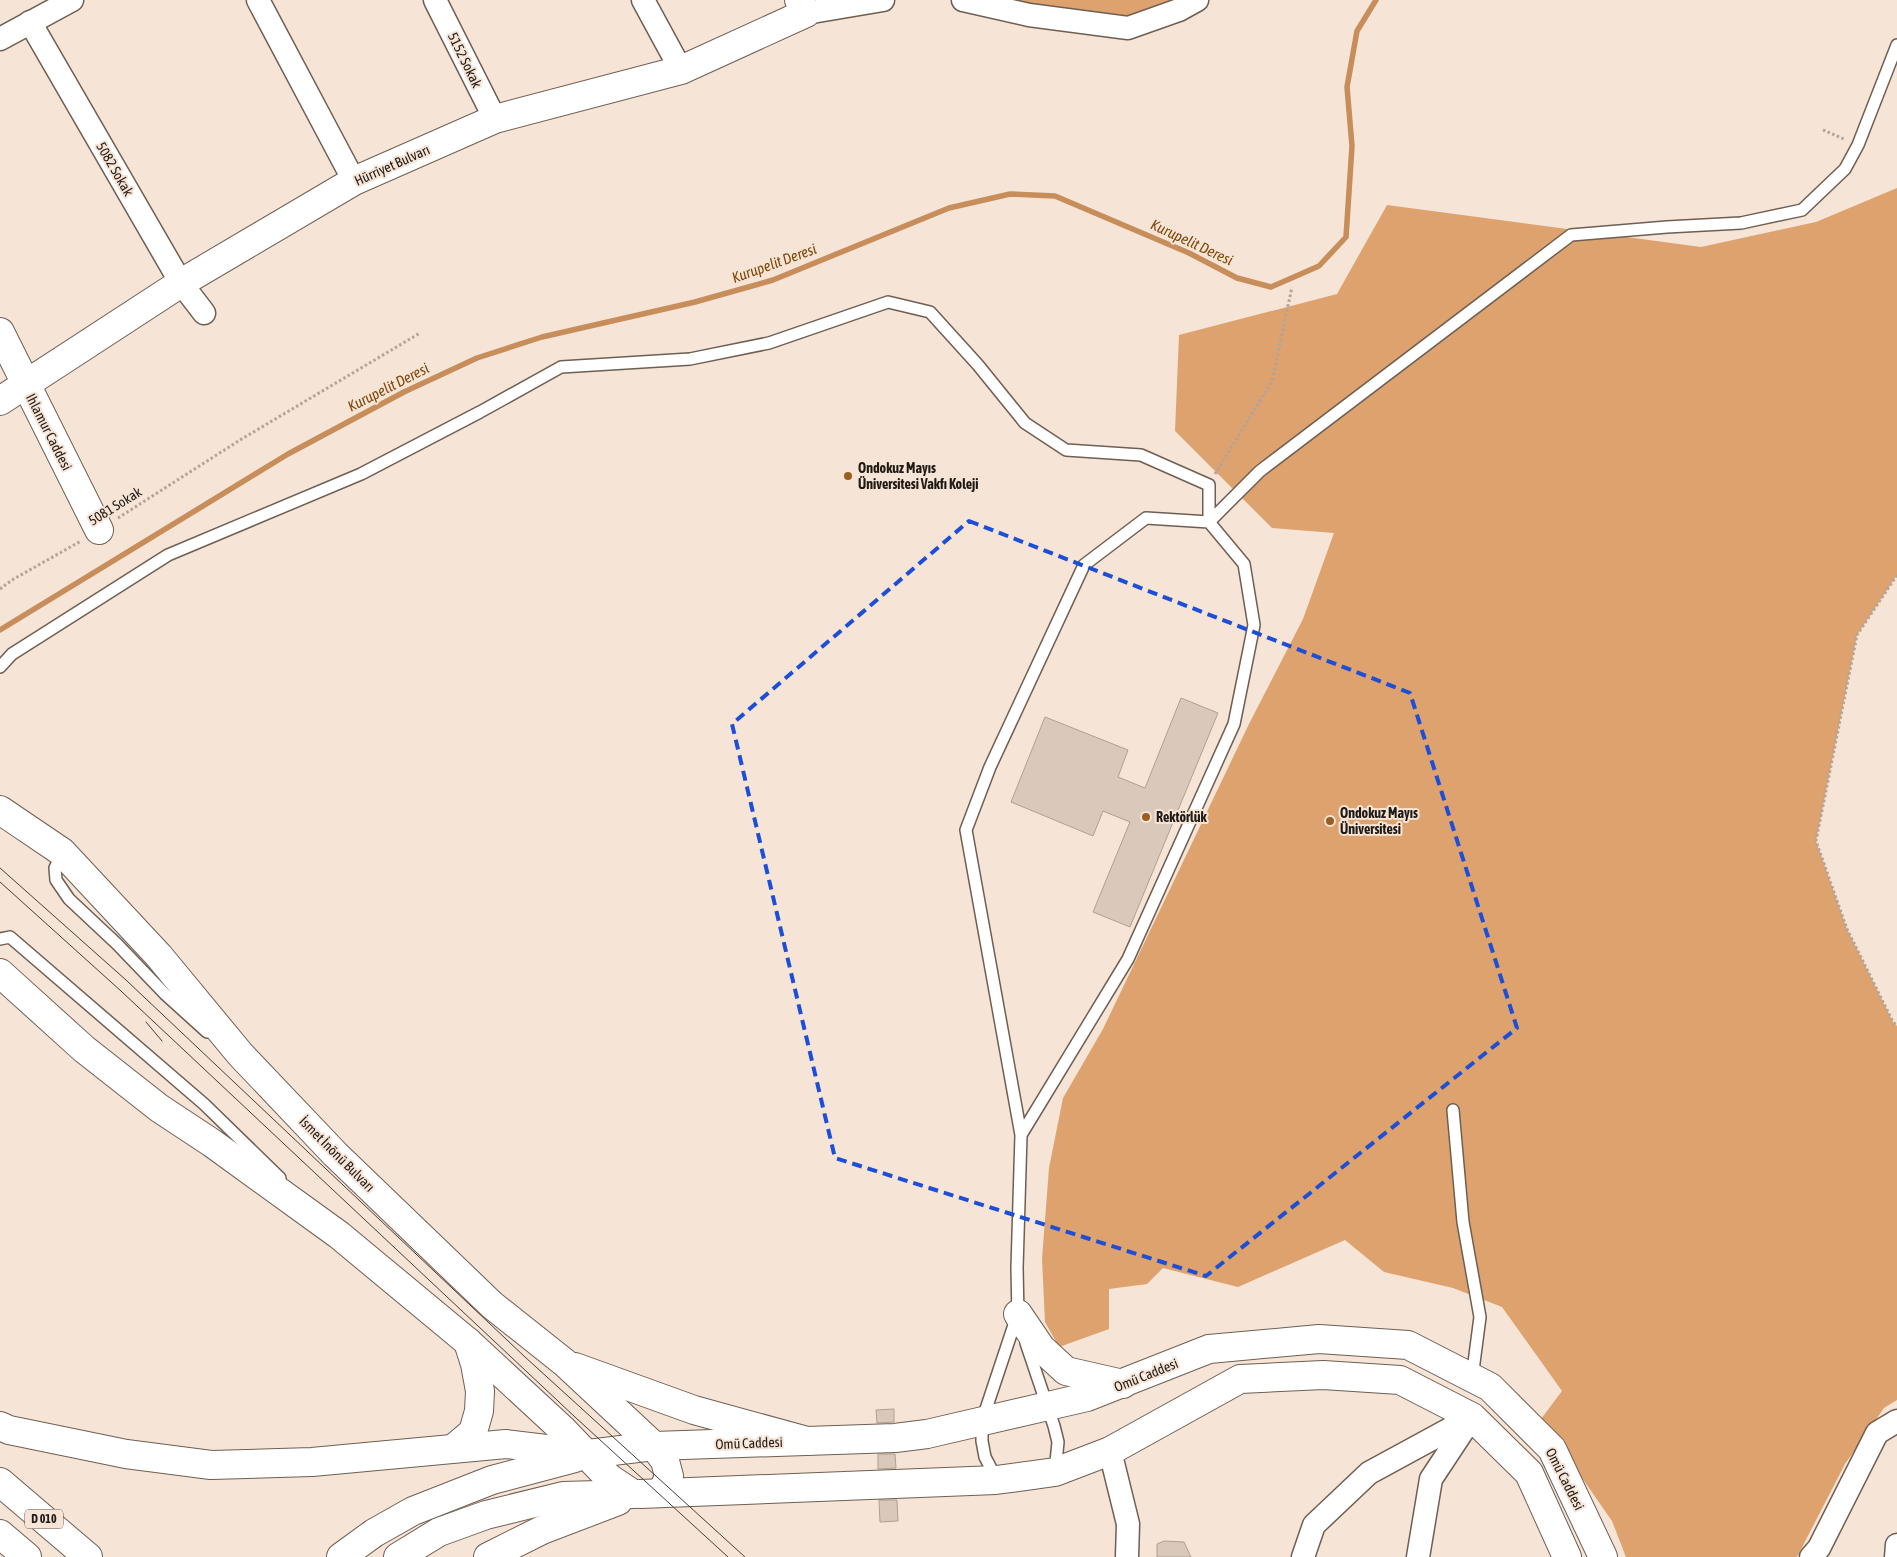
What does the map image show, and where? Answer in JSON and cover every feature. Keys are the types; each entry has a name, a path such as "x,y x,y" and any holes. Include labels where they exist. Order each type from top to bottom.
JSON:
{"main road":[{"name":"Hürriyet Bulvarı","path":"0,400 181,283 354,181 495,119 681,70 802,6"},
{"name":"Ihlamur Caddesi","path":"0,332 99,530"},
{"name":"İsmet İnönü Bulvarı","path":"0,810 62,852 159,956 240,1054 335,1154 492,1305 565,1363 654,1446 665,1460 670,1476 662,1493"},
{"path":"0,973 84,1049 159,1108 212,1143 339,1235 468,1342 588,1454 609,1478 633,1494"},
{"path":"1018,1314 1041,1348 1066,1371 1123,1384"},
{"name":"Omü Caddesi","path":"588,1454 654,1446 895,1438 927,1434 1087,1397 1209,1350 1319,1339 1408,1345 1490,1387 1552,1448 1603,1557"},
{"path":"454,1448 473,1432 479,1411 480,1392 475,1364 468,1342"},
{"path":"565,1363 694,1410 807,1441"},
{"path":"398,1557 439,1532 486,1515 563,1496 996,1480 1054,1472 1110,1451 1240,1379 1323,1375 1400,1380 1472,1417 1529,1473 1567,1557"},
{"path":"0,1426 9,1430 126,1454 210,1465 312,1462 506,1444 588,1454"},
{"path":"341,1557 374,1534 413,1511 492,1480 588,1454"},
{"name":"D 010","path":"0,1482 88,1557"},
{"path":"488,1557 542,1530 595,1511 633,1494"},
{"name":"D 010","path":"0,1534 27,1557"}],"street":[{"path":"0,39 41,12 72,0"},
{"path":"258,0 354,181"},
{"name":"5152 Sokak","path":"435,0 495,119"},
{"path":"643,0 681,70"},
{"path":"802,6 883,0"},
{"path":"963,0 1028,15 1128,28 1179,10 1197,0"},
{"name":"5082 Sokak","path":"41,12 181,283 204,313"},
{"path":"1302,1557 1314,1525 1370,1473 1472,1417"},
{"path":"1418,1557 1431,1479 1472,1417"},
{"path":"1811,1557 1819,1548 1877,1433 1897,1420"},
{"path":"1110,1451 1128,1524 1128,1557"},
{"path":"1896,1557 1897,1545"}],"lane":[{"path":"1054,1472 1058,1442 1018,1314 1017,1268 1021,1135 966,830 990,767 1084,565 1146,518 1209,522 1260,471 1571,236 1666,227 1741,223 1802,210 1845,169 1858,145 1897,45"},
{"path":"0,667 12,654 168,556 361,474 480,412 561,366 690,359 760,345 888,302 930,312 978,365 1024,423 1066,450 1141,455 1209,485 1209,522 1244,564 1254,625 1234,724 1128,959 1021,1135"},
{"path":"0,939 10,937 204,1104 339,1235"},
{"path":"1452,1110 1463,1222 1480,1317 1472,1378"},
{"path":"996,1480 984,1457 982,1421 1018,1314"}],"path":[{"path":"1823,130 1858,145"},
{"path":"1209,485 1272,381 1292,287"},
{"name":"5081 Sokak","path":"0,589 12,580 99,530 240,440 420,333"},
{"path":"1897,575 1857,635 1816,841 1848,929 1893,1022 1897,1026"}],"highlighted area":[{"path":"969,521 1410,693 1517,1028 1206,1276 835,1158 732,724"}],"shaded area":[{"path":"963,0 1197,0 1128,28"},
{"path":"1897,188 1897,575 1857,635 1816,841 1847,929 1893,1022 1897,1026 1897,1400 1884,1408 1845,1464 1797,1557 1626,1557 1612,1521 1541,1419 1562,1391 1502,1307 1453,1288 1384,1272 1345,1240 1238,1287 1163,1268 1147,1284 1109,1289 1109,1329 1059,1347 1045,1322 1042,1259 1049,1168 1063,1098 1103,1029 1249,724 1303,619 1334,533 1272,528 1175,431 1179,335 1337,294 1387,205 1701,247 1816,222"}],"building":[{"name":"Rektörlük","path":"1181,698 1218,713 1130,927 1093,912 1130,822 1103,811 1093,836 1011,802 1045,717 1128,750 1118,777 1145,788"},
{"path":"894,1409 894,1422 877,1423 876,1410"},
{"path":"878,1454 895,1454 896,1468 878,1469"},
{"path":"879,1500 897,1500 898,1521 880,1522"},
{"path":"1164,1541 1184,1542 1191,1557 1157,1557 1157,1544"}],"waterway":[{"name":"Kurupelit Deresi","path":"0,630 288,454 404,392 477,358 542,337 695,302 773,280 949,208 1010,194 1055,196 1189,253 1237,278 1271,287 1319,266 1346,237 1352,146 1347,87 1357,31 1376,0"}],"tram line":[{"path":"0,868 126,980 525,1357 745,1557"},
{"path":"0,882 121,991 575,1417 728,1557"},
{"path":"146,1022 162,1041"}],"place":[{"name":"Ondokuz Mayıs Üniversitesi Vakfı Koleji","path":"848,476"},
{"name":"Rektörlük","path":"1146,817"},
{"name":"Ondokuz Mayıs Üniversitesi","path":"1330,821"}]}
